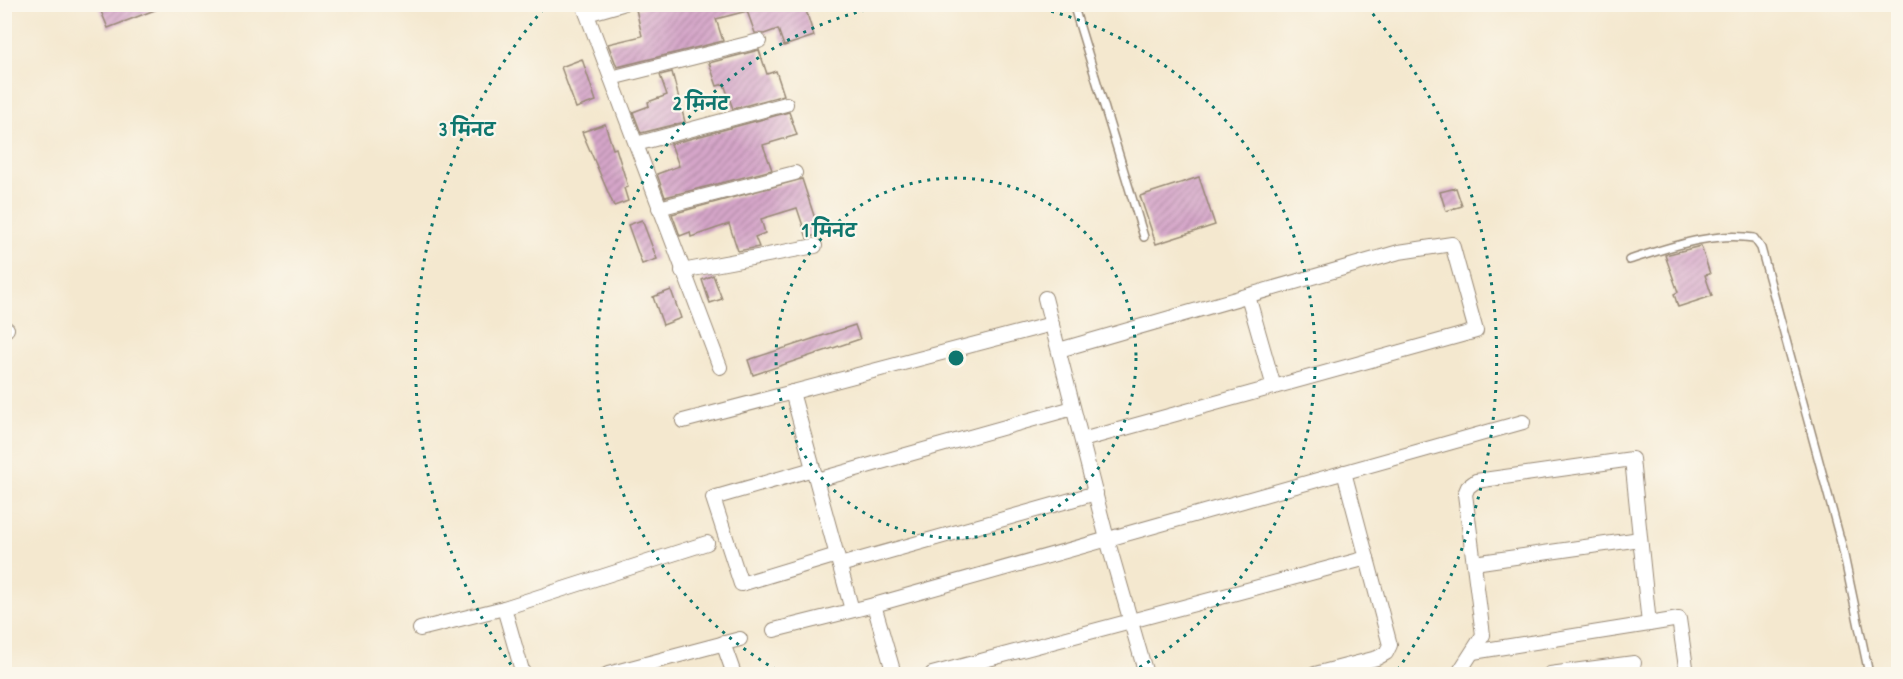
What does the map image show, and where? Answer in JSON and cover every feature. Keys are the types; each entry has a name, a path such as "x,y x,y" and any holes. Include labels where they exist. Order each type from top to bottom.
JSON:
{"street":[{"path":"622,4 585,9 720,367"},
{"path":"611,78 759,41"},
{"path":"636,144 786,104"},
{"path":"659,208 795,173"},
{"path":"1059,350 1399,252 1452,244 1476,331 1082,440"},
{"path":"682,271 815,246"},
{"path":"1248,296 1274,387"},
{"path":"1045,298 1107,539 1146,675"},
{"path":"683,421 1052,324"},
{"path":"792,392 852,610"},
{"path":"1073,408 815,475 713,498 741,584 1096,493"},
{"path":"774,630 874,605 1523,422"},
{"path":"1458,675 1483,635 1465,494 1468,487 1476,481 1632,459 1649,624"},
{"path":"1315,675 1377,658 1386,653 1390,645 1344,472"},
{"path":"1474,563 1640,539"},
{"path":"420,629 504,608 707,543"},
{"path":"932,675 1367,558"},
{"path":"874,605 894,675"},
{"path":"504,608 523,675"},
{"path":"1473,652 1679,619 1687,675"},
{"path":"608,675 740,639"},
{"path":"723,643 734,675"},
{"path":"1550,675 1634,663"}],"lane":[{"path":"1073,4 1144,237"},
{"path":"1629,260 1692,242 1742,236 1754,238 1761,248 1842,546 1869,675"}],"building":[{"path":"98,4 164,4 165,6 108,28"},
{"path":"658,4 804,4 814,36 784,46 778,29 764,34 755,33 747,11 716,19 723,41 617,67 608,44 642,36 636,9"},
{"path":"759,50 767,74 776,71 784,95 733,109 724,84 717,86 709,63"},
{"path":"582,59 596,101 576,108 561,67"},
{"path":"672,72 685,122 641,133 633,112 649,106 648,102 667,95 660,75"},
{"path":"789,112 797,135 763,145 772,170 665,197 657,174 679,166 671,144"},
{"path":"605,124 613,149 616,148 628,187 624,188 628,201 614,206 582,132"},
{"path":"1199,177 1215,225 1156,244 1140,196"},
{"path":"802,179 820,234 807,238 797,208 761,219 765,233 755,237 759,247 738,251 729,224 691,237 690,232 680,236 672,214"},
{"path":"1456,188 1462,206 1446,211 1440,192"},
{"path":"642,220 657,259 642,264 628,225"},
{"path":"1701,246 1710,274 1705,275 1712,296 1678,307 1674,294 1678,292 1665,255"},
{"path":"713,275 722,299 710,303 702,280"},
{"path":"671,290 681,318 663,325 653,297"},
{"path":"855,325 860,339 753,375 748,360"}]}
